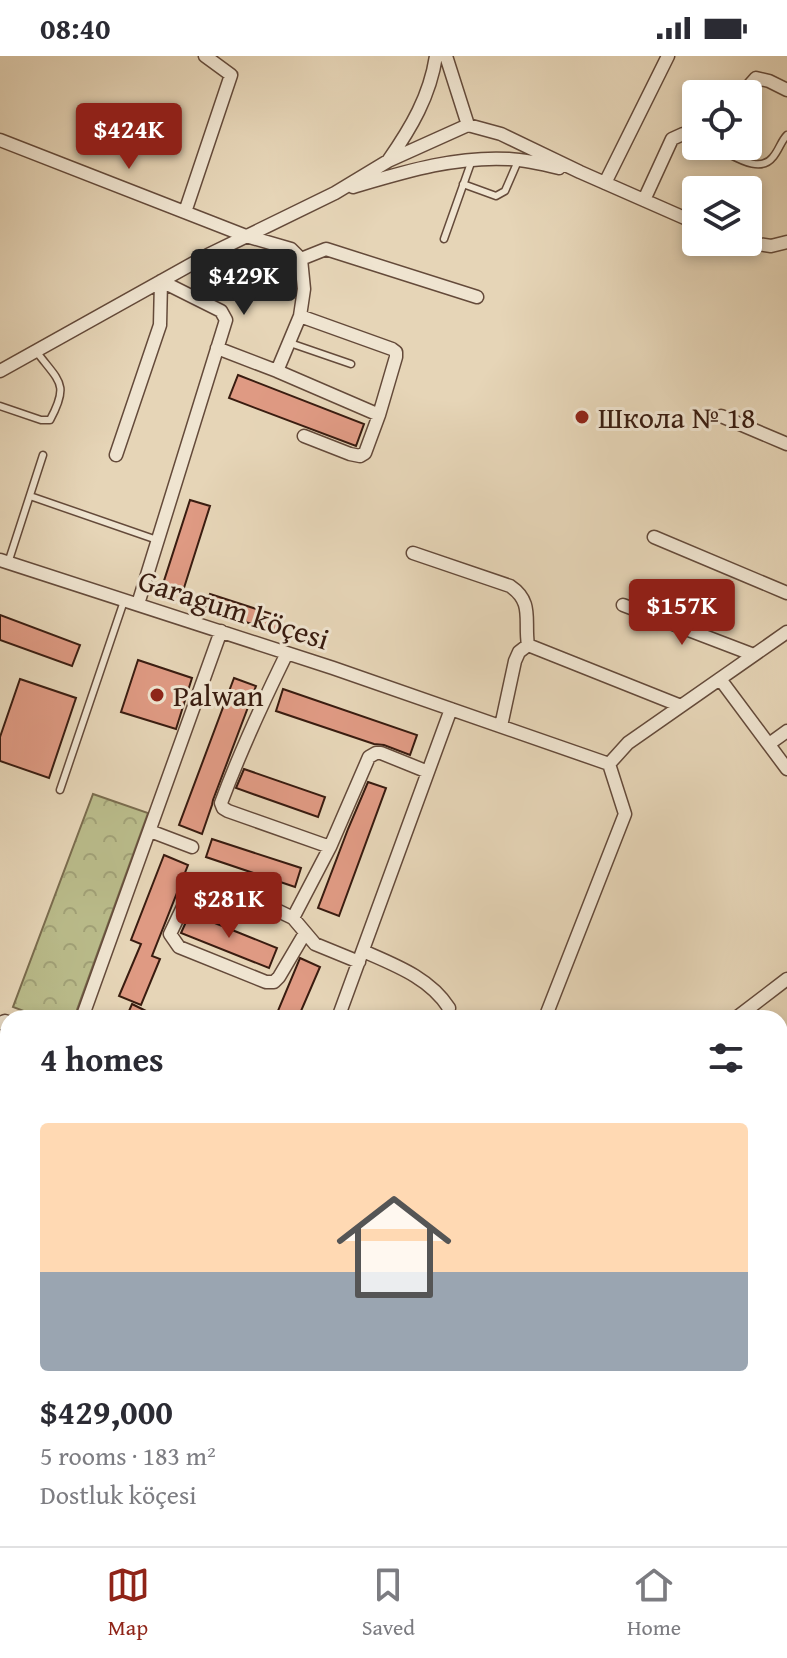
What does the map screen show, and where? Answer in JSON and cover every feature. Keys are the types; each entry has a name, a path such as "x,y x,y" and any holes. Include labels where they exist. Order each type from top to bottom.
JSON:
{"street":[{"path":"185,212 231,75 205,56"},
{"path":"388,161 424,102 436,56"},
{"path":"446,56 468,125"},
{"path":"605,183 668,56"},
{"path":"754,80 769,81 787,90"},
{"path":"0,371 161,281 335,193 388,161 468,125 501,134 682,217"},
{"path":"644,200 672,139 682,134"},
{"path":"0,140 246,236 291,249 301,259 304,289 300,316 277,371"},
{"path":"335,193 420,168 472,160 508,159 580,172"},
{"path":"762,245 787,242"},
{"path":"301,259 326,249 477,297"},
{"path":"138,604 226,320 221,311 161,281"},
{"path":"116,455 160,325 161,281"},
{"path":"300,316 396,352 393,370 365,453 360,456 342,452 304,436"},
{"path":"217,348 379,415"},
{"path":"721,416 787,444"},
{"path":"654,537 787,593"},
{"path":"413,553 510,586 518,592 527,604 528,645"},
{"name":"Garagum köçesi","path":"4,561 287,653 609,764"},
{"path":"623,605 754,655"},
{"path":"85,1010 221,631"},
{"path":"549,1010 625,814 609,764 628,743 787,632"},
{"path":"528,645 681,706"},
{"path":"501,726 515,661 519,652 528,645"},
{"path":"287,653 221,803 228,811 330,847"},
{"path":"720,679 787,769"},
{"path":"341,1010 451,709"},
{"path":"769,744 787,731"},
{"path":"293,918 330,847 362,769 372,754 390,756 428,772"},
{"path":"150,831 192,847"},
{"path":"305,933 274,982 266,982 179,947 170,934 192,888 199,884 268,906 293,918 315,944 406,969 440,994 449,1010"},
{"path":"746,1010 787,979"}],"lane":[{"path":"744,160 755,165 768,163 787,135"},
{"path":"444,239 472,160"},
{"path":"463,184 501,195 518,161"},
{"path":"289,342 351,364"},
{"path":"0,406 41,420 50,420 61,399 60,384 36,351"},
{"path":"4,561 43,455"},
{"path":"30,496 157,540"},
{"path":"60,790 124,601"}],"green space":[{"path":"93,794 148,813 77,1010 21,1010 13,1007"}],"building":[{"path":"238,375 364,424 356,446 229,398"},
{"path":"190,500 210,506 183,591 163,584"},
{"path":"210,594 281,617 277,632 205,609"},
{"path":"0,615 80,645 72,666 0,640"},
{"name":"Palwan","path":"138,660 192,678 176,729 121,712"},
{"path":"234,678 256,686 202,834 179,825"},
{"path":"20,679 76,698 49,778 0,761 0,737"},
{"path":"283,689 417,735 410,755 276,711"},
{"path":"244,769 325,797 318,817 236,788"},
{"path":"368,782 386,788 339,916 318,908"},
{"path":"212,839 301,868 295,887 206,857"},
{"path":"164,855 188,865 152,956 160,959 141,1005 119,996 141,944 131,940"},
{"path":"190,913 277,948 269,968 181,933"},
{"path":"300,958 320,967 301,1010 278,1010"},
{"path":"132,1004 144,1010 129,1010"}],"place":[{"name":"Школа № 18","path":"582,417"},
{"name":"Palwan","path":"157,695"}]}
